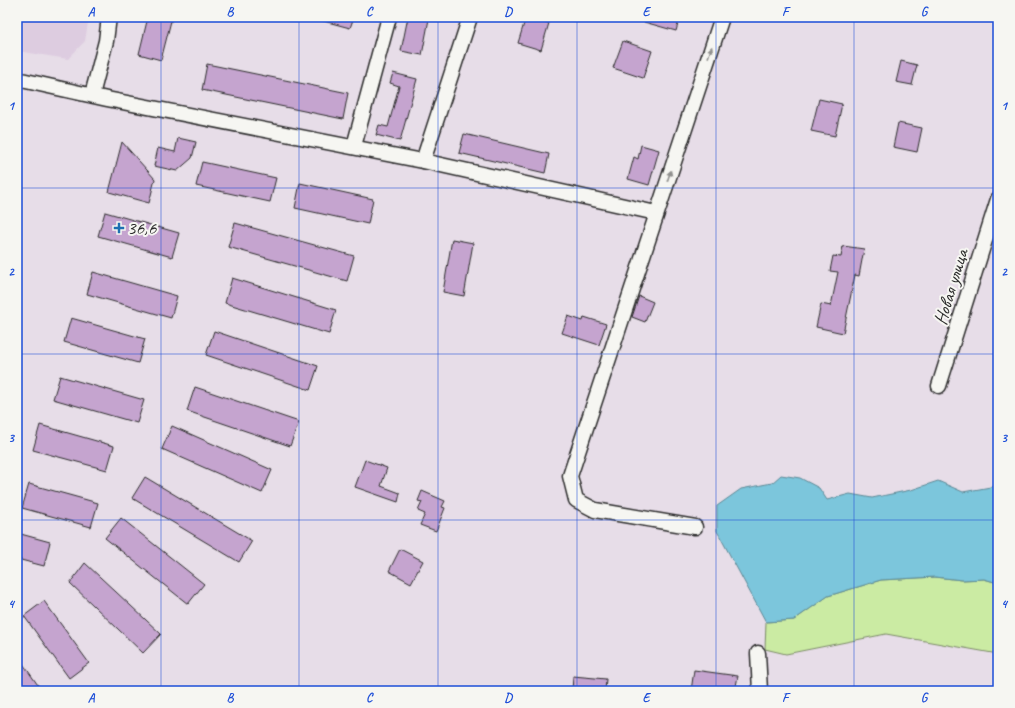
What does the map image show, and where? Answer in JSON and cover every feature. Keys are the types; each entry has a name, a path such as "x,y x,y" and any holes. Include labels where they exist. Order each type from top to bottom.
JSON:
{"street":[{"path":"92,95 106,40 109,17"},
{"path":"354,146 389,17"},
{"path":"423,161 470,17"},
{"path":"695,527 595,510 576,500 570,476 656,212 722,17"},
{"path":"17,79 354,146 656,212"},
{"name":"Новая улица","path":"939,386 998,199"},
{"path":"758,653 760,691"}],"shaded area":[{"path":"17,17 89,17 85,41 68,59 17,51"}],"green space":[{"path":"935,577 962,580 984,579 998,583 998,654 886,634 786,654 765,649 766,622 794,620 828,596 881,580"}],"water":[{"path":"781,475 800,478 819,488 827,500 850,494 872,498 911,490 938,481 963,492 996,486 998,484 998,583 984,579 962,580 935,577 881,580 828,596 794,620 766,622 717,531 717,506 741,489 772,483"}],"building":[{"path":"148,17 172,17 161,60 139,54"},
{"path":"320,17 354,17 350,28 320,20"},
{"path":"408,17 429,19 422,55 401,51"},
{"path":"526,17 549,23 541,50 518,43"},
{"path":"638,17 680,17 676,31 637,20"},
{"path":"623,41 652,51 643,78 613,68"},
{"path":"901,61 917,65 912,85 896,82"},
{"path":"207,64 348,93 343,119 202,90"},
{"path":"393,73 417,79 400,141 376,135 379,125 388,127 399,86 390,83"},
{"path":"819,99 842,104 835,136 811,131"},
{"path":"898,123 922,128 917,152 893,147"},
{"path":"464,134 549,154 545,173 459,153"},
{"path":"178,138 196,142 192,158 177,171 154,166 158,148 175,152"},
{"path":"122,142 155,179 149,203 109,192"},
{"path":"641,145 659,150 649,185 628,179 634,157 638,159"},
{"path":"202,162 276,178 270,202 196,186"},
{"path":"300,183 373,199 368,224 295,208"},
{"path":"105,212 179,233 172,257 98,236"},
{"path":"235,223 354,256 347,281 228,247"},
{"path":"452,239 473,243 464,296 443,292"},
{"path":"843,246 864,249 859,276 855,275 843,333 816,327 821,304 831,306 838,272 830,271 833,256 841,257"},
{"path":"93,272 177,296 171,318 87,294"},
{"path":"232,278 336,310 329,334 225,303"},
{"path":"639,296 653,302 645,322 632,317"},
{"path":"568,316 583,321 584,317 606,324 599,345 562,333"},
{"path":"71,318 145,339 138,363 64,342"},
{"path":"214,331 318,366 310,390 206,355"},
{"path":"60,376 144,400 137,423 53,399"},
{"path":"195,387 299,422 290,446 187,411"},
{"path":"40,425 114,446 107,470 33,450"},
{"path":"172,426 272,470 262,493 162,449"},
{"path":"365,460 387,468 381,486 400,493 398,502 355,487"},
{"path":"145,477 252,541 239,562 132,498"},
{"path":"29,484 98,503 91,527 22,508"},
{"path":"422,491 445,501 442,507 445,508 436,531 420,525 425,514 418,511 422,502 418,501"},
{"path":"121,518 204,584 188,604 105,538"},
{"path":"17,533 50,542 44,566 17,559"},
{"path":"400,549 423,561 411,583 389,571"},
{"path":"85,563 161,634 143,653 70,583"},
{"path":"44,601 89,663 69,678 24,616"},
{"path":"17,656 26,668 42,691 17,691"},
{"path":"694,670 738,676 735,691 691,691"},
{"path":"573,676 606,679 605,691 572,691"}],"place":[{"name":"36,6","path":"119,228"}]}
